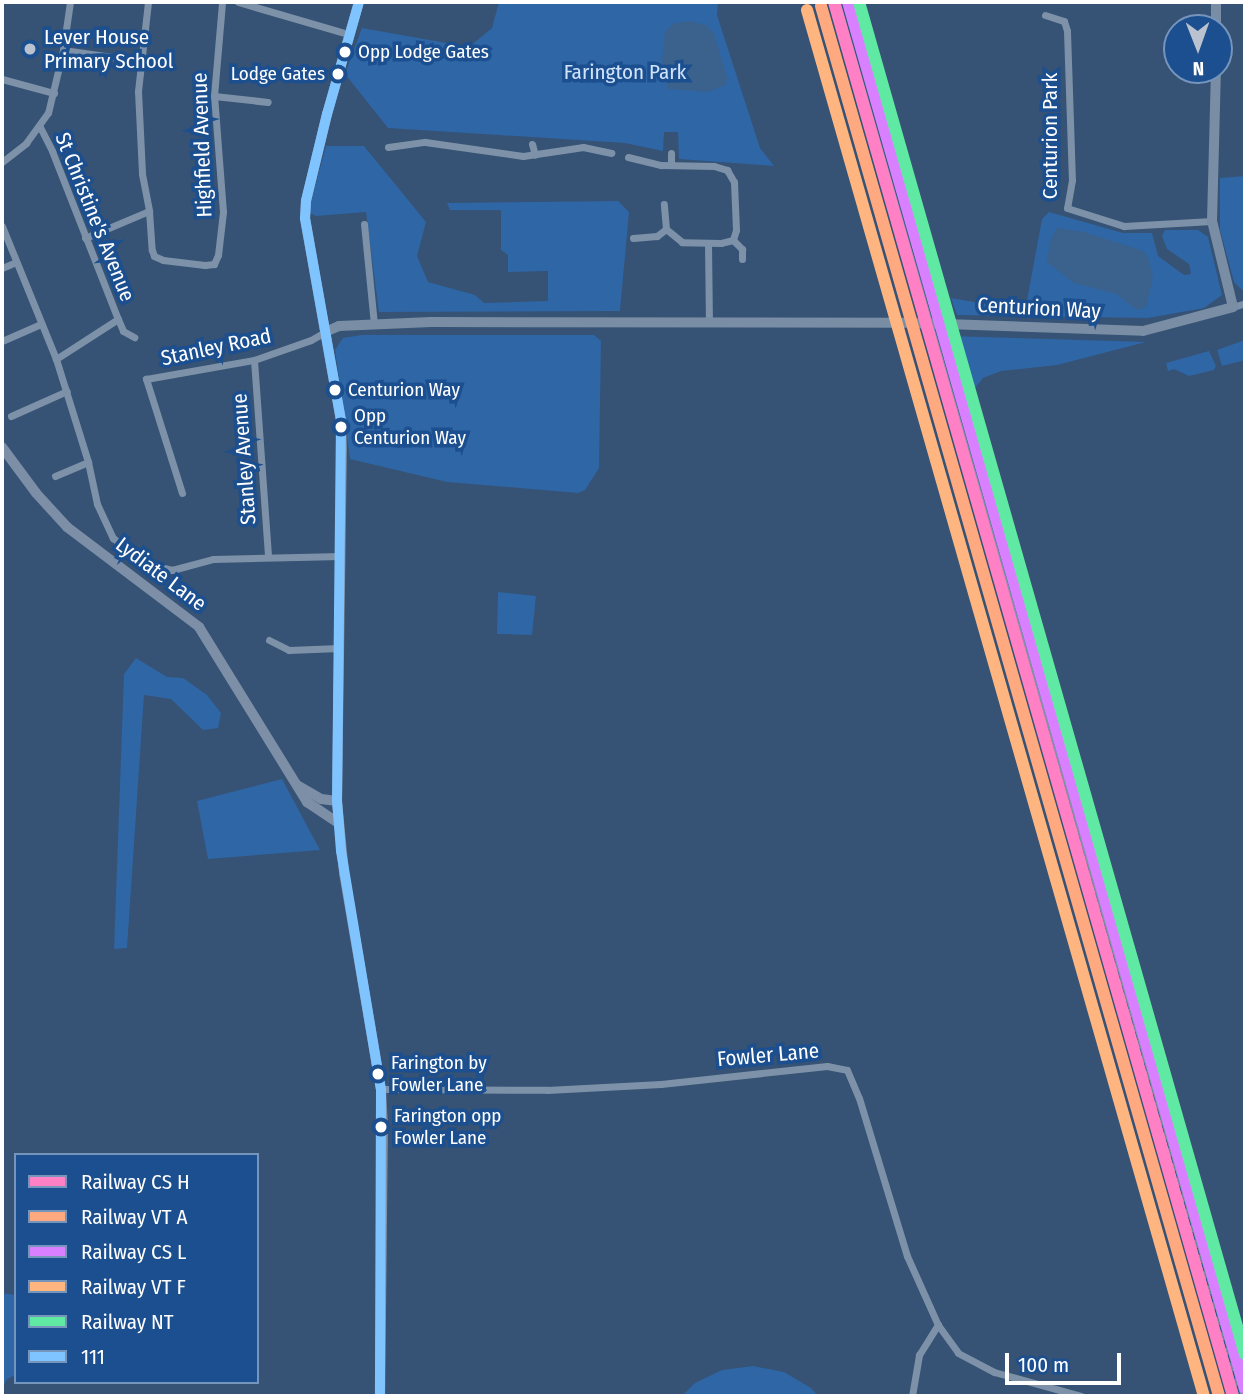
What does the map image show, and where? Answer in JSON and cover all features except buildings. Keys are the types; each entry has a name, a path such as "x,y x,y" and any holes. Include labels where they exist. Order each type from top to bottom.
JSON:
{"main road":[{"name":"Lydiate Lane","path":"2,447 36,493 67,527 199,627 314,809 338,823"},
{"path":"297,785 321,799 337,801 338,823 381,1089 383,1122 380,1396"}],"street":[{"path":"2,162 40,127 54,93 70,2"},
{"path":"85,238 149,211 142,174 138,120 140,61 148,2"},
{"name":"Highfield Avenue","path":"149,211 155,256 163,260 214,264 223,212 214,96 222,2"},
{"path":"238,2 348,34"},
{"path":"337,801 341,430 307,232 306,201 348,34 359,2"},
{"name":"Centurion Park","path":"1045,15 1064,21 1067,31 1072,180 1067,208 1124,226 1212,221"},
{"path":"63,50 140,61"},
{"path":"2,79 54,93"},
{"path":"1216,84 1212,221 1233,307"},
{"path":"214,96 268,102"},
{"name":"St Christine's Avenue","path":"40,127 123,331 134,337"},
{"path":"387,147 425,142 476,151 535,155 583,147 611,153"},
{"path":"532,144 535,155"},
{"path":"671,153 671,165"},
{"path":"628,157 671,165 714,166 731,175 734,182 736,230 733,240"},
{"path":"664,204 666,229 682,242 733,240"},
{"path":"364,223 374,324"},
{"path":"2,226 56,359 88,462 97,504 113,538 147,564 172,570 213,559 341,556"},
{"path":"634,238 657,236 666,229"},
{"path":"733,240 742,249 742,259"},
{"path":"708,243 709,322"},
{"path":"2,268 16,262"},
{"name":"Centurion Way","path":"325,332 339,326 374,324 709,322 911,323 1143,331 1245,303"},
{"name":"St Christine's Avenue","path":"56,359 118,319"},
{"path":"2,341 41,324"},
{"name":"Stanley Road","path":"183,493 144,384 146,379 254,360 311,340 325,332"},
{"name":"Stanley Avenue","path":"254,360 268,556"},
{"path":"11,416 67,391"},
{"path":"55,476 88,462"},
{"path":"269,640 289,650 339,648"},
{"name":"Fowler Lane","path":"381,1089 547,1090 661,1084 827,1066 848,1070 907,1256 938,1325 958,1353 974,1364 1081,1396"},
{"path":"912,1396 919,1355 938,1325"}],"green space":[{"name":"Farington Park","path":"499,2 718,2 717,15 760,148 774,166 679,159 678,132 664,132 663,151 625,143 388,128 345,74 362,28 469,47 492,28"},
{"path":"326,146 364,146 426,222 417,256 428,282 475,295 484,303 548,301 548,271 508,272 508,255 501,250 501,210 450,210 447,203 618,201 629,212 620,311 379,312 366,212 316,216 308,212"},
{"path":"1245,176 1245,289 1242,290 1234,282 1220,230 1220,178"},
{"path":"1049,212 1123,233 1152,233 1158,256 1184,275 1191,274 1189,264 1167,249 1162,236 1165,230 1198,230 1208,237 1222,295 1204,308 1148,318 957,315 951,298 1025,311 1042,219"},
{"path":"361,335 594,335 601,341 599,468 585,490 578,493 447,482 350,459 335,350 343,338"},
{"path":"949,336 1146,342 1057,365 1001,371 983,378 972,392 969,406"},
{"path":"1245,340 1245,360 1222,366 1217,350"},
{"path":"1209,351 1216,366 1214,370 1189,376 1174,369 1168,371 1166,363"},
{"path":"498,592 536,596 532,635 497,634"},
{"path":"136,658 167,677 183,678 207,695 221,713 218,728 203,730 171,699 144,695 127,948 114,949 124,674"},
{"path":"282,779 320,850 208,859 197,801"},
{"path":"2,1293 14,1295 14,1376 7,1379 2,1389"},
{"path":"753,1366 784,1372 811,1388 818,1396 682,1396 695,1383 722,1370"}],"shaded area":[{"path":"690,21 706,25 714,34 727,78 726,85 708,92 668,89 662,62 665,32 674,23"},
{"path":"1057,228 1084,232 1143,251 1148,257 1153,277 1146,307 1137,310 1116,294 1074,283 1047,262 1051,239"}],"railway":[{"path":"838,2 1240,1396"}],"transit line":[{"name":"111","path":"359,2 327,114 306,201 305,218 341,421 337,801 341,851 381,1089 380,1396"},
{"path":"834,2 1233,1396"},
{"path":"848,2 1245,1388"},
{"path":"821,6 1219,1396"},
{"path":"807,10 1204,1396"}],"rail line":[{"name":"NT","path":"859,2 1245,1354"}],"place":[{"name":"Lever House Primary School","path":"30,49"},
{"name":"Opp Lodge Gates","path":"345,52"},
{"name":"Lodge Gates","path":"338,74"},
{"name":"Centurion Way","path":"335,390"},
{"name":"Opp Centurion Way","path":"341,427"},
{"name":"Farington by Fowler Lane","path":"378,1074"},
{"name":"Farington opp Fowler Lane","path":"381,1127"}]}
